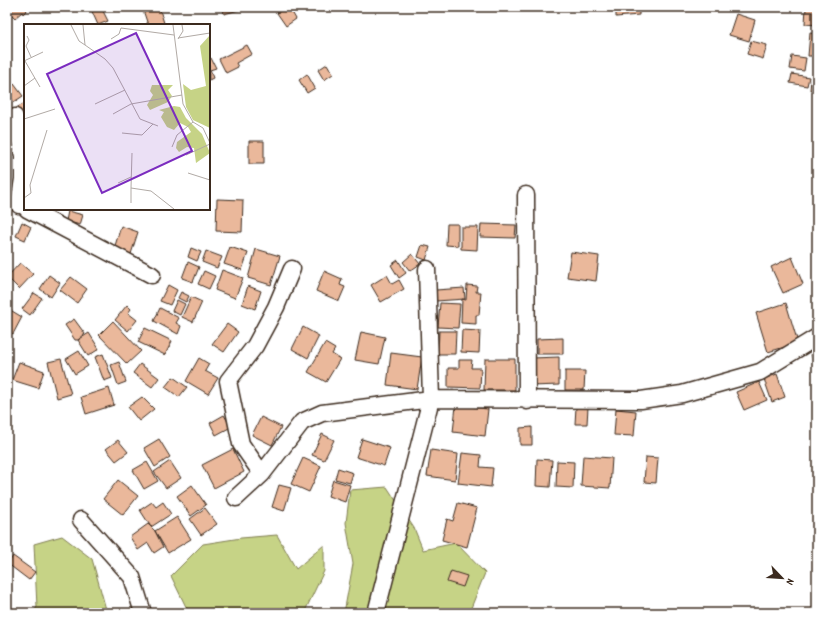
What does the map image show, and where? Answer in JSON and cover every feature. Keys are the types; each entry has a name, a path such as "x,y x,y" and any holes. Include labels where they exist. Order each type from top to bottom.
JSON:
{"street":[{"path":"15,116 23,156 23,179 20,205"},
{"path":"526,195 528,401"},
{"path":"29,210 152,275"},
{"path":"262,474 241,444 228,381 255,346 276,307 292,269"},
{"path":"376,613 431,399 427,269"},
{"path":"236,498 262,474 302,422 322,413 431,399 528,401 641,400 682,394 760,372 817,337"},
{"path":"81,520 132,577 142,613"}],"green space":[{"path":"387,487 414,528 423,550 456,543 485,573 469,613 344,613 353,564 346,523 350,490"},
{"path":"277,535 296,569 324,545 324,571 306,609 306,613 189,613 171,576 203,544 241,538"},
{"path":"62,536 92,559 107,613 33,613 37,607 34,544"}],"building":[{"path":"7,7 30,7 23,14 22,12 15,18 7,10"},
{"path":"90,7 101,7 108,21 98,24"},
{"path":"142,7 159,7 164,23 148,24"},
{"path":"222,7 238,7 239,10 224,14"},
{"path":"286,7 289,7 296,19 286,26 277,13"},
{"path":"616,7 639,7 639,15 616,17"},
{"path":"806,7 817,7 817,25 805,24"},
{"path":"736,14 755,20 749,41 729,35"},
{"path":"810,33 817,34 817,56 808,56"},
{"path":"751,41 767,45 763,59 747,54"},
{"path":"247,45 252,54 236,63 238,67 226,73 219,59"},
{"path":"792,56 806,58 804,71 790,69"},
{"path":"210,58 216,68 210,70"},
{"path":"327,64 333,74 324,80 318,70"},
{"path":"210,70 213,78 210,80"},
{"path":"307,74 315,88 307,93 299,80"},
{"path":"792,74 809,77 807,86 790,83"},
{"path":"811,79 817,80 817,90 810,90"},
{"path":"14,84 23,96 14,102 7,92 7,88"},
{"path":"24,104 24,122 16,108"},
{"path":"249,141 264,141 264,164 249,164"},
{"path":"217,199 243,200 242,232 216,231"},
{"path":"68,211 83,215 80,225 66,221"},
{"path":"22,222 31,227 25,240 16,236"},
{"path":"447,224 458,224 458,246 446,245"},
{"path":"481,224 516,225 515,238 480,237"},
{"path":"121,226 138,232 131,254 114,249"},
{"path":"461,227 478,227 477,250 461,249"},
{"path":"422,245 430,247 426,260 418,257"},
{"path":"230,247 248,253 242,270 224,264"},
{"path":"191,248 201,252 197,261 188,257"},
{"path":"256,249 280,256 271,285 248,278"},
{"path":"206,251 222,257 217,268 202,262"},
{"path":"571,252 599,256 596,281 567,277"},
{"path":"412,254 420,264 410,271 403,262"},
{"path":"792,257 803,284 783,293 771,267"},
{"path":"398,260 406,273 399,278 391,265"},
{"path":"188,262 199,267 193,282 182,278"},
{"path":"20,263 33,274 19,289 7,277"},
{"path":"222,270 243,278 235,298 215,290"},
{"path":"204,271 215,276 209,289 198,284"},
{"path":"324,271 342,279 340,285 345,287 339,301 316,291"},
{"path":"49,275 60,283 51,297 40,289"},
{"path":"387,275 392,284 399,280 404,289 381,302 371,285"},
{"path":"71,277 87,289 77,303 60,290"},
{"path":"168,285 177,290 170,305 160,301"},
{"path":"467,285 477,286 476,292 481,292 479,315 476,315 476,324 461,323 462,299 466,300"},
{"path":"248,286 261,291 255,309 242,304"},
{"path":"464,288 465,299 436,301 436,290"},
{"path":"181,292 189,296 186,302 178,298"},
{"path":"34,293 42,298 30,315 22,309"},
{"path":"191,297 202,302 193,322 182,317"},
{"path":"177,300 185,304 180,315 172,311"},
{"path":"440,303 460,304 458,328 438,327"},
{"path":"786,303 798,343 768,352 756,313"},
{"path":"127,305 131,309 128,313 137,320 128,331 115,320"},
{"path":"7,308 22,317 13,334 7,330"},
{"path":"160,308 179,318 176,323 181,326 178,334 154,321"},
{"path":"74,319 85,334 78,340 75,340 65,325"},
{"path":"113,321 141,351 127,364 99,335"},
{"path":"227,324 238,332 224,352 212,344"},
{"path":"303,327 319,336 308,358 292,349"},
{"path":"145,328 172,341 165,355 138,342"},
{"path":"462,330 480,331 479,353 461,352"},
{"path":"439,331 456,331 455,354 438,354"},
{"path":"361,332 385,337 379,364 355,360"},
{"path":"89,333 99,349 88,356 78,340"},
{"path":"563,338 563,354 537,354 537,339"},
{"path":"325,343 335,349 332,354 340,359 326,382 308,372"},
{"path":"79,351 88,366 75,374 66,359"},
{"path":"817,352 817,374 811,354"},
{"path":"391,353 422,357 417,389 387,385"},
{"path":"103,354 112,378 104,381 95,357"},
{"path":"559,357 559,385 532,386 532,358"},
{"path":"199,358 209,364 205,371 218,378 208,394 186,381"},
{"path":"61,359 71,394 57,398 48,362"},
{"path":"485,359 515,359 515,390 484,390"},
{"path":"459,360 472,360 471,368 481,368 480,388 448,387 448,368 459,368"},
{"path":"19,362 44,371 38,388 12,380"},
{"path":"119,362 126,382 118,385 111,365"},
{"path":"140,364 159,378 152,387 133,373"},
{"path":"565,371 585,371 584,390 565,390"},
{"path":"777,374 785,397 772,402 764,379"},
{"path":"173,377 187,387 179,397 165,387"},
{"path":"759,382 767,400 744,410 736,392"},
{"path":"109,388 114,405 86,414 81,397"},
{"path":"142,397 154,409 139,421 128,407"},
{"path":"456,406 488,409 485,436 453,432"},
{"path":"576,407 588,407 587,424 575,424"},
{"path":"616,409 636,411 634,436 614,435"},
{"path":"224,415 231,427 216,435 210,423"},
{"path":"261,417 281,427 272,445 252,435"},
{"path":"532,427 532,445 520,445 520,428"},
{"path":"322,434 334,440 324,460 312,455"},
{"path":"159,439 170,457 155,467 144,448"},
{"path":"362,439 390,448 384,466 356,457"},
{"path":"118,440 128,452 116,461 106,449"},
{"path":"233,449 244,472 214,488 202,465"},
{"path":"431,450 458,454 455,480 427,476"},
{"path":"462,453 481,455 480,467 493,468 491,487 458,483"},
{"path":"583,456 612,458 610,488 581,486"},
{"path":"646,457 658,458 656,483 644,482"},
{"path":"303,458 321,466 309,492 291,484"},
{"path":"537,459 552,460 550,487 536,486"},
{"path":"170,461 181,478 166,488 154,472"},
{"path":"557,461 574,462 573,488 556,487"},
{"path":"147,462 158,481 144,489 133,470"},
{"path":"338,468 353,473 350,483 335,479"},
{"path":"118,480 138,496 123,515 103,499"},
{"path":"333,480 350,485 345,502 328,496"},
{"path":"192,485 206,505 191,516 177,496"},
{"path":"279,485 291,488 284,511 272,507"},
{"path":"152,502 156,507 163,502 171,514 151,527 140,510"},
{"path":"458,503 477,508 467,547 442,540 447,519 453,521"},
{"path":"205,508 217,524 201,535 190,519"},
{"path":"177,517 191,539 168,553 155,531"},
{"path":"148,524 155,531 163,547 154,553 148,543 138,550 130,537"},
{"path":"13,556 35,572 29,580 8,564"},
{"path":"451,571 467,576 463,587 447,582"}]}
